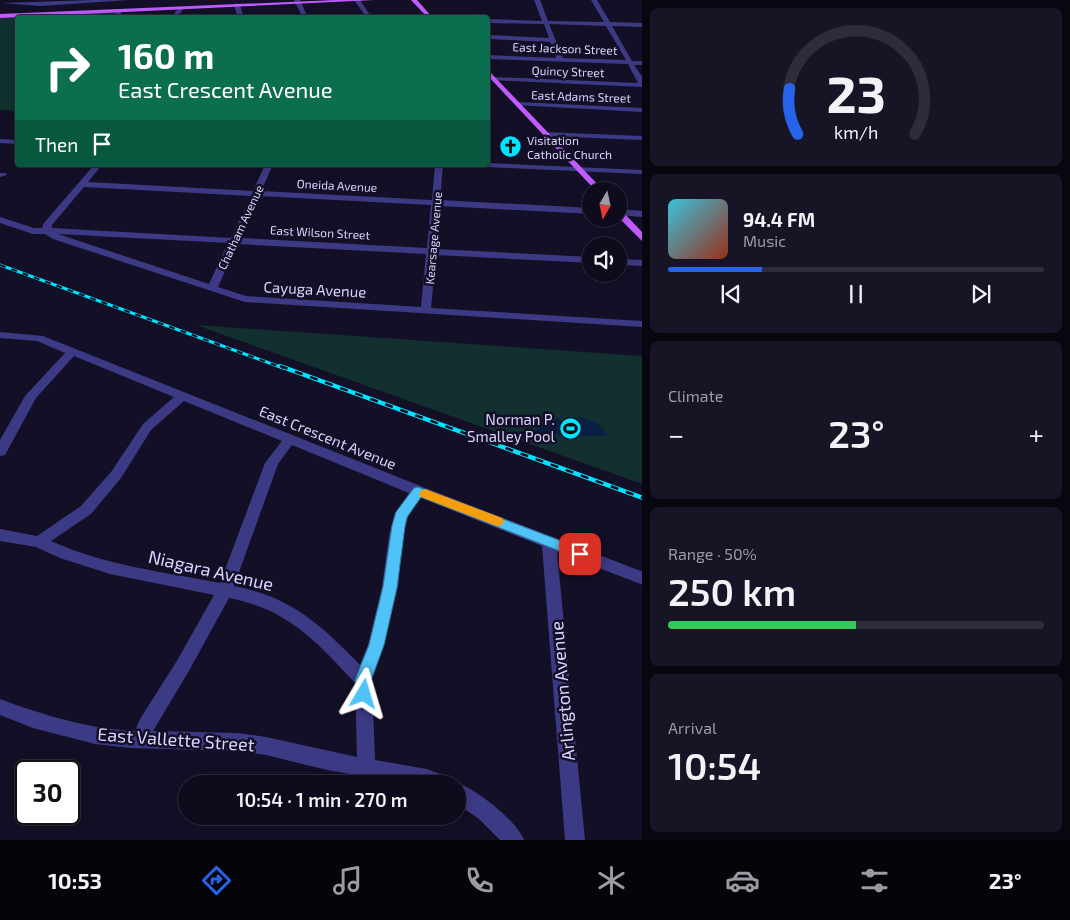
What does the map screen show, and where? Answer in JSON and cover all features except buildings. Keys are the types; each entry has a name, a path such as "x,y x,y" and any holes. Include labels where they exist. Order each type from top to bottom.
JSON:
{"main road":[{"path":"24,15 334,0"},
{"path":"300,2 372,0"},
{"path":"415,0 428,15"},
{"path":"415,0 433,15"},
{"path":"0,16 15,15"},
{"path":"490,76 592,182"},
{"path":"628,223 642,239"}],"street":[{"path":"5,3 126,0"},
{"path":"357,0 368,15"},
{"path":"538,0 560,59"},
{"path":"594,0 642,85"},
{"path":"300,2 305,15"},
{"path":"237,5 240,15"},
{"path":"175,15 181,8"},
{"path":"116,15 120,11"},
{"path":"490,21 642,25"},
{"path":"490,38 553,40"},
{"name":"East Jackson Street","path":"490,57 642,62"},
{"name":"Quincy Street","path":"490,76 642,85"},
{"name":"East Adams Street","path":"518,104 642,110"},
{"path":"547,134 642,138"},
{"path":"0,141 15,142"},
{"path":"490,164 642,172"},
{"path":"47,231 47,225 96,167"},
{"name":"Chatham Avenue","path":"212,289 268,167"},
{"name":"Kearsage Avenue","path":"426,310 439,167"},
{"name":"Oneida Avenue","path":"82,184 582,211"},
{"path":"628,213 642,214"},
{"name":"Cayuga Avenue","path":"0,220 33,231 47,231 56,237 245,299 642,324"},
{"name":"East Wilson Street","path":"47,231 582,259"},
{"path":"627,262 642,263"},
{"name":"East Crescent Avenue","path":"0,335 38,338 73,351 418,491 642,578"},
{"path":"0,452 31,396 73,351"},
{"path":"39,542 86,510 116,475 147,427 182,396"},
{"path":"141,739 146,725 184,664 225,590 272,462 290,439"},
{"path":"366,766 366,721 363,680 376,645 390,587 396,536 401,516 418,491"},
{"name":"Niagara Avenue","path":"0,535 39,542 65,554 110,568 225,590 260,599 292,613 326,640 363,680"},
{"name":"Arlington Avenue","path":"548,541 575,840"},
{"name":"East Vallette Street","path":"0,707 33,720 95,734 141,739 238,742 266,746 327,761 412,775"},
{"path":"466,798 486,812 514,840"}],"green space":[{"path":"116,12 113,15 46,15"},
{"path":"15,16 15,111 0,110 0,17"},
{"path":"196,325 642,356 642,484"}],"water":[{"name":"Norman P. Smalley Pool","path":"579,416 597,423 608,435 577,436 568,441 551,430 541,436 534,431 557,418 568,425 577,425"}],"railway":[{"path":"0,265 283,368"},
{"path":"280,366 642,498"}],"slow traffic":[{"path":"425,494 497,521"}],"place":[{"name":"Visitation Catholic Church","path":"511,147"},
{"name":"Norman P. Smalley Pool","path":"571,428"}],"route":[{"path":"364,694 363,680 376,645 390,587 398,526 401,516 418,491 580,554"}]}
